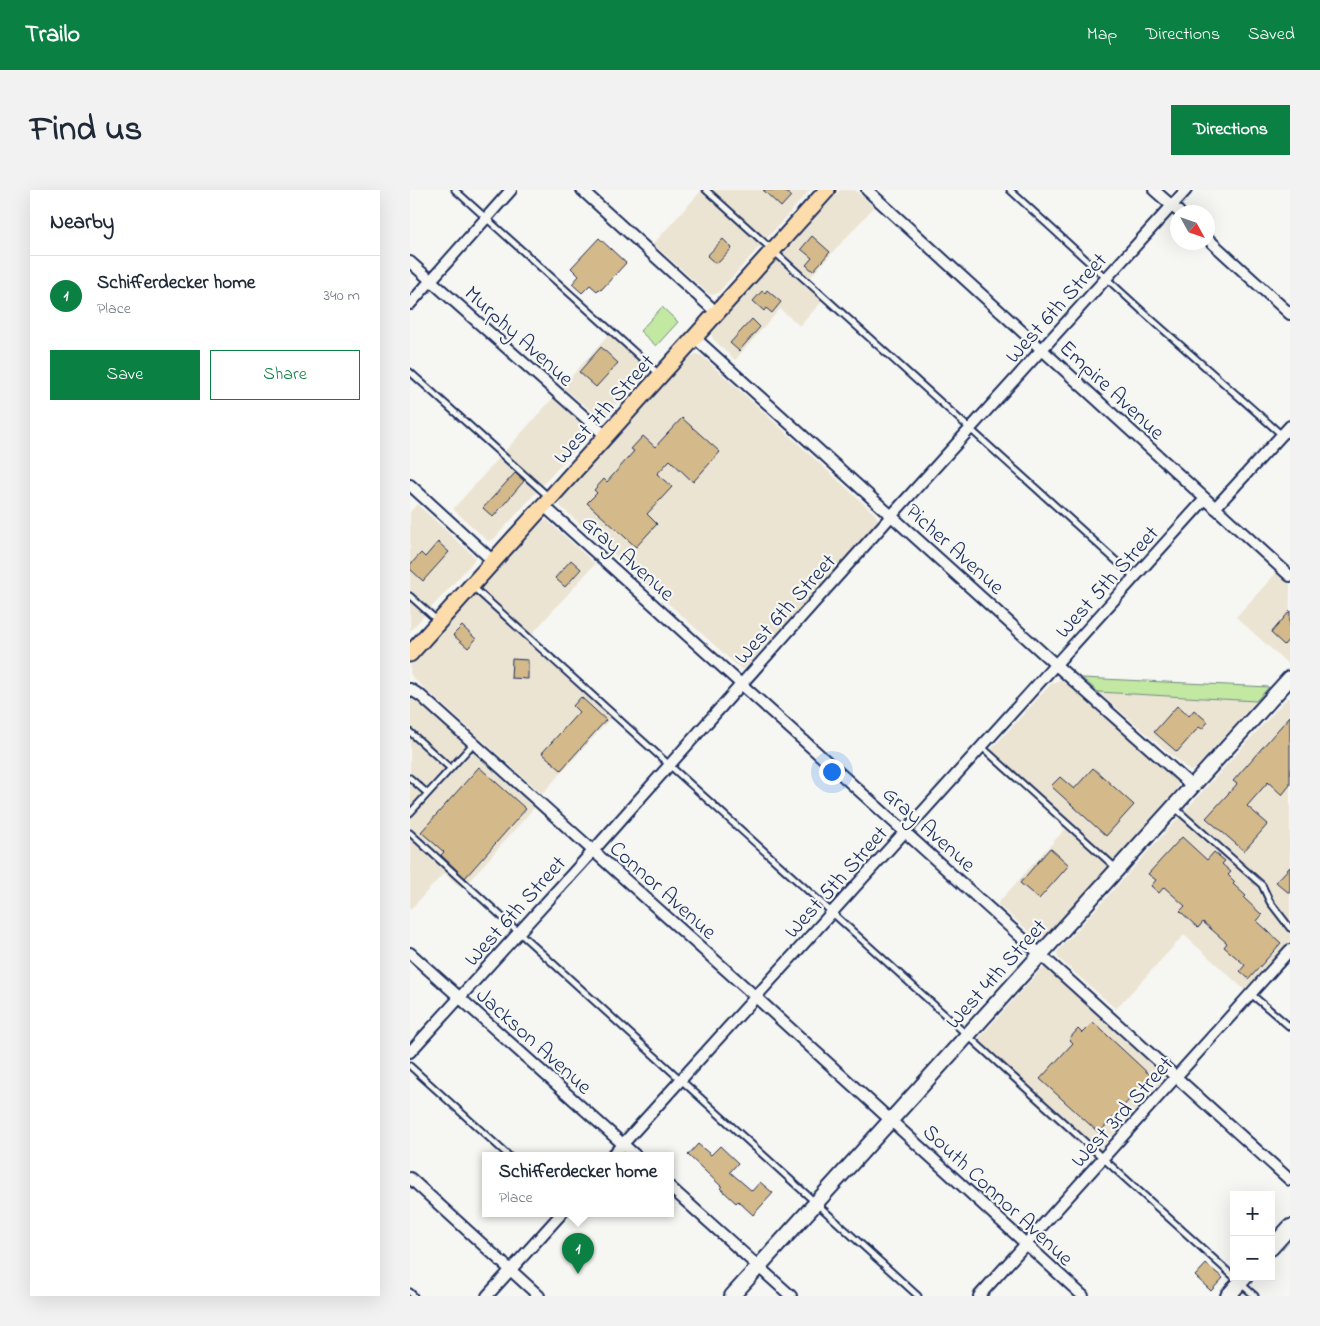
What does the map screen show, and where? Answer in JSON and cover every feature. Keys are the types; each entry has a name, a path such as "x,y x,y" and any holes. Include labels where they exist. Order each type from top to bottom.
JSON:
{"main road":[{"name":"West 7th Street","path":"410,654 827,190"}],"street":[{"path":"410,304 511,190"},
{"path":"582,190 717,313"},
{"name":"Empire Avenue","path":"867,190 1290,576"},
{"path":"1154,190 1171,205"},
{"name":"West 6th Street","path":"1177,205 1186,190"},
{"name":"West 6th Street","path":"410,1052 593,851 892,515 1107,278 1170,214"},
{"path":"1215,245 1290,314"},
{"name":"Murphy Avenue","path":"410,262 606,436"},
{"name":"Picher Avenue","path":"695,338 1192,786"},
{"path":"1215,508 1290,426"},
{"path":"410,485 494,561"},
{"name":"West 5th Street","path":"616,1152 1205,499"},
{"name":"Gray Avenue","path":"547,502 742,684 1290,1180"},
{"name":"West 4th Street","path":"732,1296 1290,678"},
{"name":"Connor Avenue","path":"410,689 421,696 474,743 890,1120"},
{"name":"West 3rd Street","path":"979,1296 1290,950"},
{"name":"Jackson Avenue","path":"410,953 632,1152"},
{"name":"South Connor Avenue","path":"890,1120 1083,1296"},
{"path":"410,1178 539,1296"},
{"path":"674,1191 791,1296"},
{"path":"488,1296 558,1217"},
{"path":"1275,1244 1290,1227"},
{"path":"1228,1296 1236,1281"}],"lane":[{"path":"455,190 661,375"},
{"path":"706,190 971,428 1134,578"},
{"path":"1010,190 1282,434"},
{"path":"410,372 547,502"},
{"path":"471,586 1103,1159 1230,1271"},
{"path":"410,596 439,622"},
{"path":"410,732 450,768"},
{"path":"410,813 474,743"},
{"path":"981,746 1117,869"},
{"path":"410,778 427,793"},
{"path":"1174,806 1262,885 1270,902 1290,928"},
{"path":"410,833 918,1296"},
{"path":"1251,994 1290,1027"},
{"path":"410,1066 505,1152"},
{"path":"1241,1281 1255,1296"},
{"path":"410,1292 414,1296"}],"shaded area":[{"path":"702,190 810,190 718,293 712,295 653,244"},
{"path":"840,190 855,190 874,207 805,283 823,300 800,326 780,309 735,360 714,340 712,332"},
{"path":"614,328 652,363 605,416 600,418 562,387"},
{"path":"696,354 702,356 875,514 878,519 876,524 743,669 560,506 562,498 690,357"},
{"path":"553,398 588,431 587,436 494,539 488,541 453,509"},
{"path":"417,504 475,557 473,562 410,631 410,512"},
{"path":"547,520 595,564 531,635 616,712 542,794 413,678 410,673 410,666 542,522"},
{"path":"1277,572 1290,584 1289,665 1236,617"},
{"path":"1062,679 1176,780 1178,786 1175,792 1044,938 1038,939 997,904 1065,829 985,756 1051,684"},
{"path":"1098,692 1256,701 1195,769 1190,771"},
{"path":"410,698 423,706 534,808 462,889 444,873 410,910"},
{"path":"1287,698 1290,698 1290,943 1246,991 1184,935 1116,1009 1058,958 1057,952"},
{"path":"1045,967 1164,1075 1162,1080 1093,1157 972,1046 1039,971"}],"green space":[{"path":"662,307 678,322 656,346 640,331"},
{"path":"1082,678 1269,687 1256,701 1098,692"}],"building":[{"path":"763,190 784,190 791,196 781,207"},
{"path":"812,236 830,252 813,271 806,265 812,258 801,249"},
{"path":"599,238 626,263 601,290 597,291 590,285 582,293 572,284 579,276 571,268"},
{"path":"723,239 732,248 719,262 715,263 707,256"},
{"path":"767,290 781,302 772,313 766,308 764,311 753,301 762,291 765,293"},
{"path":"752,319 760,327 739,351 730,343"},
{"path":"601,347 618,363 596,387 579,372"},
{"path":"682,418 720,452 693,482 670,460 657,474 672,487 647,514 657,524 636,547 587,503 597,493 594,490 604,479 607,482 634,451 631,449 643,436 655,447"},
{"path":"515,473 524,481 493,517 483,508"},
{"path":"438,542 449,552 423,581 410,569 410,565 421,553 425,557"},
{"path":"571,560 581,569 565,587 555,578"},
{"path":"1290,611 1290,638 1284,645 1271,633"},
{"path":"462,626 476,639 468,648 453,635"},
{"path":"512,659 528,660 528,679 511,678"},
{"path":"581,697 606,720 561,770 542,753 579,712 573,706"},
{"path":"1177,706 1189,716 1194,710 1208,722 1202,729 1199,727 1177,752 1154,732"},
{"path":"1290,716 1290,785 1282,795 1268,782 1247,806 1268,824 1244,851 1206,818 1237,784 1233,781"},
{"path":"479,767 526,809 465,878 441,855 444,852 421,832"},
{"path":"1093,768 1134,805 1106,836 1051,786 1060,777 1074,789"},
{"path":"1182,837 1207,860 1214,852 1225,861 1222,864 1231,872 1228,875 1235,882 1233,884 1246,896 1244,898 1262,915 1257,921 1281,943 1249,979 1240,971 1245,965 1224,947 1227,943 1203,922 1198,928 1180,911 1185,906 1164,887 1159,893 1151,886 1156,880 1148,874"},
{"path":"1050,848 1069,865 1039,899 1020,883"},
{"path":"1290,867 1290,894 1276,882"},
{"path":"1093,1022 1151,1076 1099,1133 1040,1079 1073,1043 1069,1039 1078,1029 1082,1033"},
{"path":"698,1144 711,1155 720,1146 738,1163 730,1172 752,1191 760,1182 773,1193 753,1215 738,1201 736,1203 688,1155"},
{"path":"1206,1264 1223,1278 1211,1291 1195,1276"}],"place":[{"name":"Schifferdecker home","path":"578,1274"}]}
